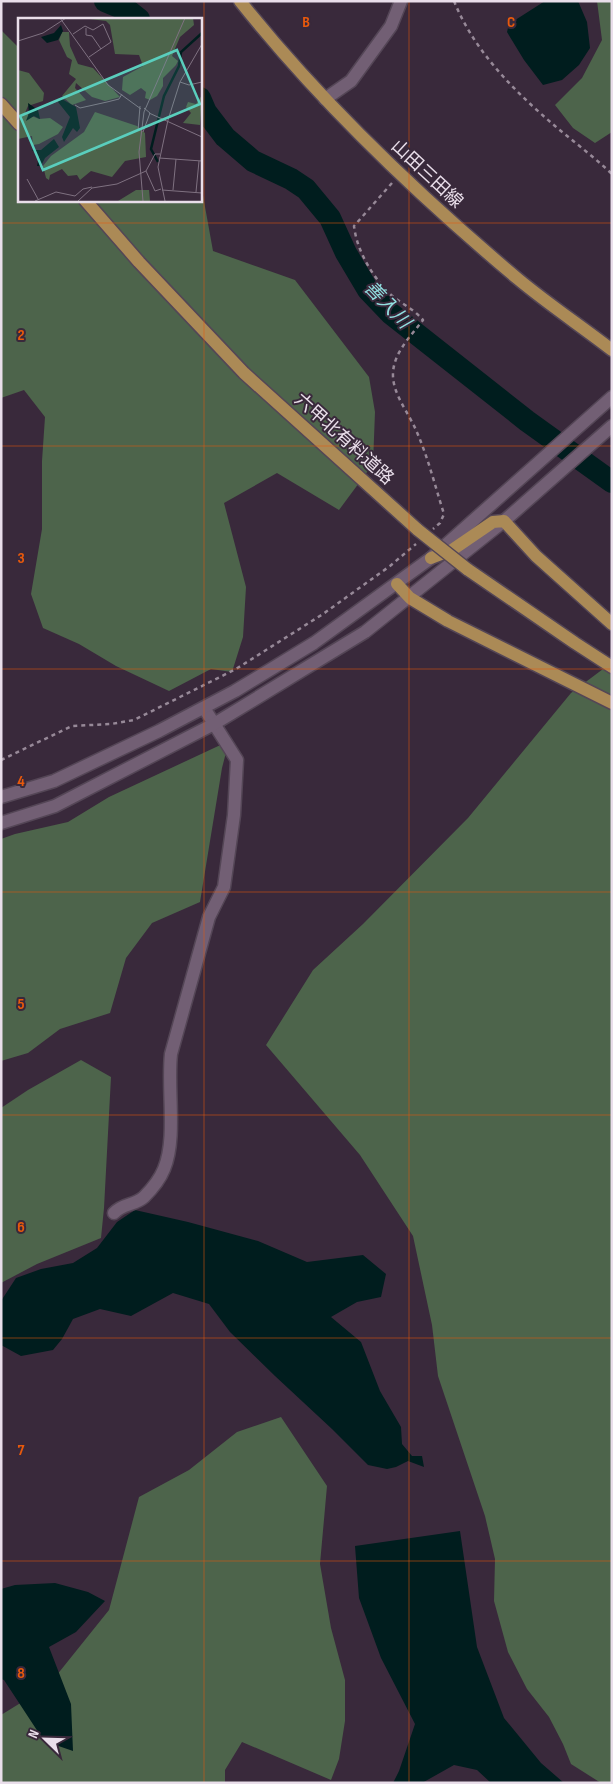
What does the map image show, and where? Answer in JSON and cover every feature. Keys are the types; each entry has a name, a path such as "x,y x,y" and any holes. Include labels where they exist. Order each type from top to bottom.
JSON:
{"main road":[{"name":"山田三田線","path":"240,1 259,25 326,99 400,174 519,280 612,350"},
{"path":"1,104 18,123"},
{"name":"六甲北有料道路","path":"86,201 139,262 244,373 418,535 575,644 612,666"},
{"path":"431,558 452,550 492,522 504,521 536,556 612,624"},
{"path":"397,584 410,598 448,621 612,703"}],"street":[{"path":"326,99 351,81 391,26 401,1"},
{"path":"1,797 54,781 204,708 314,643 431,558 612,397"},
{"path":"1,823 54,806 214,724 365,632 410,598 504,521 612,426"},
{"path":"114,1213 120,1207 134,1204 143,1198 164,1170 170,1140 171,1054 209,917 224,887 234,815 237,760 204,708"}],"path":[{"path":"454,1 459,13 480,47 501,74 555,126 612,174"},
{"path":"400,174 354,226 360,249 370,269 390,294 423,320 404,344 395,360 392,374 396,391 416,430 444,514 440,523 433,529"},
{"path":"1,760 72,726 110,724 134,720 236,669 322,614 390,566 418,535"}],"shaded area":[{"path":"545,1 578,1 587,22 590,48 579,65 562,80 543,85 524,60 507,32 509,24"},
{"path":"597,1 612,1 612,132 595,143 573,128 555,105 582,78 602,40"},
{"path":"1,30 18,47 18,201 201,201 201,185 213,251 295,280 369,377 375,412 373,464 339,510 277,473 224,503 246,587 243,637 232,672 211,669 169,691 116,666 79,644 43,628 31,594 42,529 42,461 45,417 24,390 1,398"},
{"path":"612,666 612,1783 601,1783 571,1764 549,1717 527,1689 508,1652 494,1601 495,1559 485,1516 438,1376 432,1325 413,1236 360,1155 266,1045 313,970 363,924 468,818 571,693 603,669"},
{"path":"229,741 222,768 200,902 152,923 126,958 110,1013 60,1029 28,1053 1,1061 1,839 68,822 109,797"},
{"path":"81,1060 111,1077 101,1238 37,1264 1,1283 1,1108 28,1090"},
{"path":"135,1210 258,1241 307,1262 363,1255 386,1274 381,1297 357,1302 331,1317 361,1342 380,1391 401,1427 402,1444 412,1456 422,1456 424,1467 408,1461 387,1469 368,1465 230,1332 209,1304 173,1293 131,1316 100,1309 73,1319 62,1339 53,1350 21,1356 1,1345 1,1301 16,1278 41,1269 73,1263 97,1248 117,1222"},
{"path":"281,1417 327,1486 320,1564 331,1628 345,1680 345,1721 339,1759 331,1780 242,1742 225,1770 225,1783 1,1783 1,1715 48,1686 109,1610 139,1497 189,1470 237,1432"},
{"path":"460,1531 477,1647 504,1718 541,1763 564,1783 491,1783 477,1770 454,1765 422,1783 393,1783 415,1724 381,1658 359,1598 355,1546"},
{"path":"55,1583 88,1592 105,1601 76,1632 49,1647 71,1704 73,1751 44,1741 4,1680 1,1679 1,1589 15,1585"}],"waterway":[{"name":"善入川","path":"105,1 129,11 138,18"},
{"name":"善入川","path":"201,100 206,112 225,137 253,161 291,179 306,189 330,218 346,253 368,290 390,313 527,421 612,482"}]}
